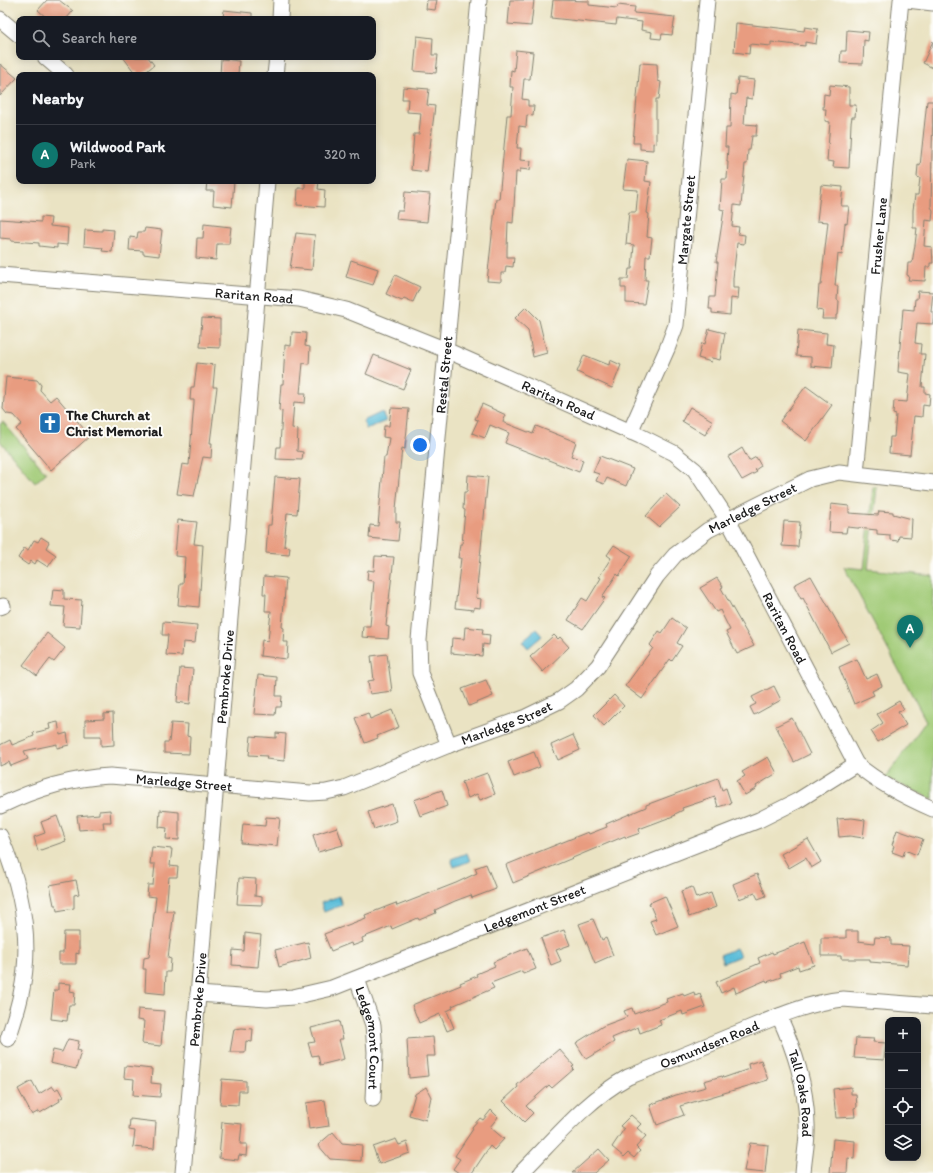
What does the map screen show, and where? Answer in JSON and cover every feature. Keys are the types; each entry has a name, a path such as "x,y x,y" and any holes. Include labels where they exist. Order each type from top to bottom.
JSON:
{"street":[{"path":"280,16 281,0"},
{"name":"Restal Street","path":"449,745 420,673 418,656 479,0"},
{"name":"Margate Street","path":"630,432 667,349 676,325 707,0"},
{"name":"Frusher Lane","path":"856,473 901,0"},
{"path":"907,0 933,3"},
{"path":"0,19 16,32"},
{"path":"48,60 62,72"},
{"path":"275,72 277,60"},
{"name":"Pembroke Drive","path":"183,1173 267,184"},
{"name":"Raritan Road","path":"0,274 299,299 346,310 446,350 674,452 695,470 728,520 856,764 876,780 893,790 933,809"},
{"name":"Marledge Street","path":"0,806 54,784 90,777 110,776 310,793 326,792 344,788 449,745 526,717 560,701 576,689 606,656 657,576 675,555 708,530 810,479 839,472 933,483"},
{"name":"Ledgemont Street","path":"198,994 267,999 292,997 332,988 759,820 797,801 856,764"},
{"path":"0,836 18,884 26,946 21,994 8,1039"},
{"name":"Ledgemont Court","path":"357,979 373,1026 375,1052 373,1099"},
{"name":"Osmundsen Road","path":"521,1173 582,1112 615,1084 628,1077 779,1016 815,1004 843,999 933,1006"},
{"name":"Tall Oaks Road","path":"779,1016 798,1065 805,1095 807,1125 803,1173"}],"green space":[{"path":"3,422 46,473 35,483 0,441 0,424"},
{"path":"873,487 877,487 868,569 933,576 933,799 885,778 926,721 844,567 864,569"}],"water":[{"path":"382,412 386,421 366,429 363,421"},
{"path":"536,629 542,636 528,648 522,641"},
{"path":"467,853 470,861 454,867 451,859"},
{"path":"339,896 342,905 324,912 321,903"},
{"path":"736,948 740,956 723,963 720,955"}],"building":[{"path":"47,0 59,0 73,11 69,16 45,16 38,10"},
{"path":"427,0 437,0 435,10 426,9"},
{"path":"510,0 534,0 531,26 508,24"},
{"path":"553,0 589,1 589,5 617,8 618,5 635,7 634,13 675,17 672,35 662,34 661,39 651,38 652,32 641,30 642,22 617,19 616,25 551,18"},
{"path":"224,10 252,13 252,16 223,16"},
{"path":"736,23 804,31 805,27 818,29 816,44 805,42 805,46 771,42 771,46 750,44 749,54 734,52"},
{"path":"847,30 869,32 868,41 864,40 863,64 840,63 841,51 846,51"},
{"path":"417,36 433,38 432,55 438,55 436,73 414,71"},
{"path":"933,41 933,68 923,63"},
{"path":"516,50 533,52 530,79 524,79 522,99 528,100 528,106 534,106 533,116 527,115 526,127 519,126 517,148 521,148 520,160 531,161 530,170 520,169 520,172 516,172 513,223 508,222 507,249 507,257 514,257 513,267 506,266 505,273 501,273 501,282 487,281 496,199 499,199 507,115 511,115 513,87 510,87 511,70 514,71"},
{"path":"125,60 150,60 154,65 146,72 134,72"},
{"path":"221,60 239,61 238,72 220,72"},
{"path":"640,63 657,64 658,81 661,82 659,99 656,99 656,144 653,143 653,150 640,149 640,143 633,143"},
{"path":"0,64 16,77 16,79 0,96"},
{"path":"738,78 754,80 752,99 746,98 744,124 757,125 756,136 752,136 750,150 748,150 747,164 745,164 741,206 734,205 732,226 739,227 738,234 745,235 744,244 737,243 733,288 739,288 738,299 731,298 730,315 712,313 712,309 709,309 710,297 715,297 718,262 716,262 724,210 720,209 722,179 727,179 728,147 725,147 726,128 730,128 731,94 736,95"},
{"path":"830,85 849,87 849,105 856,105 855,117 852,117 851,123 849,168 833,167 834,162 827,161 830,122 825,121 826,109 823,109 824,94 829,95"},
{"path":"403,87 429,89 427,105 435,106 427,172 411,170 414,134 419,134 421,113 407,112 408,99 402,99"},
{"path":"927,101 933,101 931,207 933,210 932,221 926,220 924,246 932,247 933,263 930,263 930,267 926,267 925,281 908,280 909,276 907,275 908,263 912,263 917,228 913,228 913,210 915,195 918,195 920,178 917,177 918,165 920,166"},
{"path":"627,159 647,161 645,181 651,182 647,213 649,214 647,237 652,238 650,256 646,256 645,280 648,280 644,304 626,303 626,288 621,288 621,279 628,279 629,269 632,269 634,245 626,244 629,212 636,212 638,190 623,189"},
{"path":"207,184 234,184 232,207 213,205 214,191 206,191"},
{"path":"305,184 319,184 318,189 325,190 324,207 297,205 298,188 305,188"},
{"path":"821,185 843,187 841,206 849,206 847,224 845,223 842,255 838,254 835,286 838,286 837,300 839,301 838,315 836,315 836,319 822,319 823,311 817,310 828,222 817,221"},
{"path":"405,192 430,194 427,222 396,219 397,211 403,211"},
{"path":"41,217 51,218 50,226 68,228 67,245 57,244 57,248 39,246 39,243 11,241 11,239 0,238 0,219 41,222"},
{"path":"204,224 231,227 229,244 217,244 216,260 196,258 197,238 203,238"},
{"path":"145,228 162,230 159,256 143,254 143,251 129,250 130,237 137,238 138,232 144,232"},
{"path":"102,229 114,230 112,252 102,251 103,248 84,246 85,230 102,231"},
{"path":"296,233 315,235 312,270 290,268"},
{"path":"351,260 378,269 373,285 346,277"},
{"path":"395,275 420,287 413,302 404,298 402,301 386,294"},
{"path":"918,291 933,292 931,312 933,312 933,324 917,323 915,343 921,344 920,354 925,354 922,387 925,387 925,393 930,394 929,406 923,405 922,417 914,416 910,455 889,453 890,437 894,437 896,415 893,414 894,401 907,402 910,374 898,372 903,309 914,310 915,299 917,299"},
{"path":"526,307 539,320 547,353 533,357 528,330 515,318"},
{"path":"202,318 220,319 220,348 200,347"},
{"path":"709,329 725,333 720,360 712,358 711,362 698,358 702,343 705,344"},
{"path":"798,330 827,333 826,344 834,345 832,368 811,366 811,357 796,356"},
{"path":"292,332 306,333 305,346 310,347 309,364 303,363 300,393 306,393 305,403 294,402 292,428 298,429 297,451 303,452 302,460 276,459 277,447 280,447 282,411 279,410 281,384 283,384 285,345 291,346"},
{"path":"374,355 411,370 403,389 366,374"},
{"path":"584,355 609,365 610,360 621,365 612,388 577,372"},
{"path":"197,363 215,365 213,387 217,387 210,443 212,443 211,458 203,457 194,496 177,494 182,464 189,465 194,403 194,400 190,400 191,387 194,387"},
{"name":"The Church at Christ Memorial","path":"6,377 37,380 41,385 40,390 50,401 56,396 90,436 51,470 16,429 22,424 14,415 7,414 3,409"},
{"path":"806,386 832,405 806,441 780,421"},
{"path":"482,404 506,415 503,422 533,434 536,426 576,442 571,456 583,460 579,472 505,443 509,433 490,425 485,438 472,433 478,420 475,419"},
{"path":"690,407 713,421 705,435 682,421"},
{"path":"391,408 409,409 405,449 402,448 396,509 396,522 400,522 398,541 369,538 370,525 378,526 384,457 386,457 389,438 383,437 384,426 389,426"},
{"path":"742,448 749,461 756,457 761,466 755,470 757,472 742,480 728,457"},
{"path":"600,456 633,469 626,486 607,478 604,484 596,481 599,474 593,472"},
{"path":"468,475 488,477 476,598 481,599 480,608 474,607 474,610 455,608 461,558 458,558 460,544 462,544 465,510 463,509 464,492 467,492"},
{"path":"275,477 300,479 297,514 287,513 284,546 290,547 289,555 266,553 268,525 271,525"},
{"path":"666,494 680,507 659,527 646,516"},
{"path":"831,504 849,506 849,513 878,515 879,511 893,512 893,514 912,519 911,537 899,536 898,541 890,540 890,535 877,534 877,530 847,527 846,533 829,532"},
{"path":"178,520 197,522 194,544 203,545 199,607 178,605 180,584 183,584 185,557 175,556"},
{"path":"784,521 800,522 798,547 782,546"},
{"path":"41,537 49,542 46,548 56,555 48,567 37,560 35,564 31,561 28,565 18,558 24,548 28,550 34,540 38,542"},
{"path":"614,545 632,556 619,576 617,574 602,597 605,598 583,629 568,620 582,598 587,601 601,578 599,577 611,558 607,555"},
{"path":"375,556 394,557 386,626 389,627 388,639 362,637 363,626 370,626 374,581 367,580 368,570 374,571"},
{"path":"264,576 286,578 282,627 284,628 283,642 288,642 287,659 260,656 262,640 268,641 271,611 265,611 266,594 263,594"},
{"path":"811,576 849,643 831,652 803,598 801,599 794,585"},
{"path":"717,578 723,587 721,588 754,646 737,654 726,632 730,630 720,610 716,612 700,588"},
{"path":"53,589 64,590 64,599 82,600 80,627 63,626 65,607 51,606"},
{"path":"672,618 686,628 677,643 682,646 672,661 670,659 642,699 625,686 653,648 650,645 659,631 662,633"},
{"path":"163,622 197,625 195,643 183,642 182,656 166,655 168,635 162,635"},
{"path":"465,627 483,629 482,634 490,635 489,645 483,644 482,656 451,653 452,638 464,639"},
{"path":"47,633 65,648 54,662 50,659 37,676 23,665"},
{"path":"554,635 558,639 560,637 569,647 543,672 530,657"},
{"path":"387,654 392,691 370,694 368,681 374,680 371,656"},
{"path":"857,659 866,679 877,674 882,686 872,691 874,695 854,704 839,667"},
{"path":"180,668 193,669 190,704 177,702"},
{"path":"258,675 277,677 276,696 282,696 281,707 276,707 275,715 254,714"},
{"path":"486,680 493,696 469,706 462,689"},
{"path":"774,686 781,700 754,715 750,707 756,704 752,697"},
{"path":"614,695 624,706 604,726 594,715"},
{"path":"899,701 904,709 898,712 906,725 878,742 871,731 883,723 877,714"},
{"path":"392,710 399,727 377,736 378,738 365,743 355,718 368,713 370,719"},
{"path":"113,713 114,745 101,746 101,736 85,736 85,720 104,719 104,714"},
{"path":"792,718 810,754 794,762 776,726"},
{"path":"58,722 60,735 67,733 69,745 57,748 57,744 24,751 28,759 11,766 9,762 0,766 0,745 10,740 12,745 34,736 33,733 50,729 49,724"},
{"path":"171,723 188,724 187,736 190,737 189,754 164,753 164,742 169,742"},
{"path":"276,733 286,734 284,761 266,759 267,756 249,755 251,736 276,738"},
{"path":"573,735 580,750 558,760 551,745"},
{"path":"534,752 540,767 514,777 508,762"},
{"path":"768,757 777,773 745,795 737,781 745,776 742,772"},
{"path":"487,773 495,794 480,800 477,794 468,798 462,782"},
{"path":"718,778 722,790 726,788 731,803 718,807 715,797 682,808 683,810 675,814 676,815 639,829 640,833 626,838 625,836 513,883 506,865 588,832 589,834 607,827 606,824 646,807 646,805"},
{"path":"442,790 447,806 420,816 414,800"},
{"path":"392,804 397,821 374,829 368,812"},
{"path":"110,810 111,822 103,822 104,828 79,830 77,816 99,814 99,811"},
{"path":"160,810 179,812 179,840 166,839 167,828 159,827"},
{"path":"57,816 66,841 38,851 34,837 45,833 41,822"},
{"path":"266,817 280,818 277,846 241,843 243,824 265,826"},
{"path":"852,818 865,820 863,838 850,836 839,837 837,819"},
{"path":"337,827 343,845 318,852 313,835"},
{"path":"897,830 923,839 917,855 905,850 903,856 892,852 894,846 892,845"},
{"path":"808,839 821,862 811,868 806,858 789,868 781,854"},
{"path":"152,847 172,849 170,866 178,867 177,877 169,877 166,911 174,911 168,958 171,959 170,972 166,972 165,994 145,992 146,969 143,969 144,958 149,957 156,897 147,896 148,885 153,885 155,864 150,864"},
{"path":"486,864 496,889 472,898 471,895 455,901 435,910 436,913 419,920 418,918 392,929 391,926 362,938 363,942 352,946 351,943 331,951 324,934 366,918 365,915 396,903 397,906 456,883 477,873 475,868"},
{"path":"757,874 766,896 758,899 755,893 739,899 733,884"},
{"path":"239,878 256,879 255,896 262,897 262,905 237,904"},
{"path":"76,880 79,894 74,895 74,908 57,911 56,905 54,905 50,885"},
{"path":"692,887 696,898 711,893 716,907 689,917 681,891"},
{"path":"665,896 678,926 656,935 650,921 656,919 649,903"},
{"path":"593,919 602,940 606,938 613,955 595,963 579,924"},
{"path":"564,930 570,945 556,950 561,961 551,965 541,938"},
{"path":"846,931 858,931 858,941 874,943 875,937 891,938 891,945 909,946 907,965 870,962 870,959 841,959 841,956 821,956 821,938 846,938"},
{"path":"64,932 79,932 79,954 76,953 76,964 59,964 59,953 63,953"},
{"path":"245,933 261,935 258,967 232,965 233,950 244,951"},
{"path":"308,942 311,958 279,967 275,950"},
{"path":"805,942 814,965 799,970 798,966 780,973 781,977 767,982 766,980 736,993 734,987 721,993 716,982 760,963 758,958"},
{"path":"527,948 536,969 523,974 522,971 491,983 494,988 452,1006 453,1008 447,1011 454,1028 447,1031 440,1014 419,1023 412,1005 461,985 460,983 477,976 476,974 495,966 493,962"},
{"path":"58,983 71,984 70,991 75,992 74,1005 69,1005 67,1021 51,1019 54,990 58,990"},
{"path":"694,992 695,996 700,994 705,1007 683,1015 682,1011 659,1020 661,1025 640,1033 638,1027 612,1038 614,1042 586,1059 576,1043 603,1026 627,1017 624,1011 632,1008 634,1014 667,1002 666,999 683,993 684,996"},
{"path":"138,1009 164,1011 161,1046 142,1044 144,1021 137,1020"},
{"path":"339,1021 343,1039 339,1039 344,1059 320,1065 318,1055 312,1056 308,1043 315,1042 311,1028"},
{"path":"234,1029 253,1029 252,1042 246,1041 245,1052 230,1052"},
{"path":"433,1037 435,1056 426,1056 428,1076 409,1078 407,1039"},
{"path":"856,1038 874,1039 873,1042 885,1043 884,1060 854,1058"},
{"path":"68,1039 79,1041 77,1050 81,1051 76,1069 50,1063 53,1050 62,1052"},
{"path":"559,1049 574,1066 572,1067 574,1069 552,1088 549,1085 526,1106 533,1113 524,1122 503,1101 518,1087 517,1085"},
{"path":"761,1060 768,1080 680,1106 684,1115 657,1125 650,1105 676,1095 706,1087 704,1081 722,1076 723,1078 749,1069 748,1064"},
{"path":"125,1066 152,1069 151,1083 161,1084 160,1097 133,1095 134,1079 124,1078"},
{"path":"222,1079 246,1081 246,1091 239,1091 238,1105 220,1104"},
{"path":"32,1081 39,1094 52,1086 55,1090 58,1088 63,1097 59,1099 60,1101 40,1113 39,1111 32,1115 18,1089"},
{"path":"426,1087 431,1097 426,1120 409,1115 415,1094"},
{"path":"851,1087 851,1094 856,1094 857,1107 854,1108 855,1117 836,1118 833,1089"},
{"path":"325,1100 329,1126 309,1129 306,1103"},
{"path":"491,1110 498,1117 490,1127 504,1139 494,1150 490,1146 472,1173 459,1173 453,1169 460,1159 455,1156 473,1129 472,1127 480,1118 483,1120"},
{"path":"631,1115 641,1124 637,1128 646,1136 636,1147 640,1151 634,1158 628,1153 624,1157 612,1147 624,1129 620,1126"},
{"path":"130,1119 156,1122 154,1149 133,1147 135,1131 129,1130"},
{"path":"222,1122 242,1124 240,1144 247,1144 246,1156 239,1155 238,1160 219,1158"},
{"path":"333,1132 342,1143 362,1145 361,1161 330,1159 318,1145"},
{"path":"396,1139 399,1145 407,1142 410,1153 379,1164 373,1147"},
{"path":"833,1139 855,1141 854,1159 848,1158 847,1173 830,1173"},
{"path":"750,1143 768,1145 765,1173 744,1171"},
{"path":"599,1149 609,1160 594,1173 572,1173"}],"place":[{"name":"The Church at Christ Memorial","path":"50,423"},
{"name":"Wildwood Park","path":"910,648"}]}
